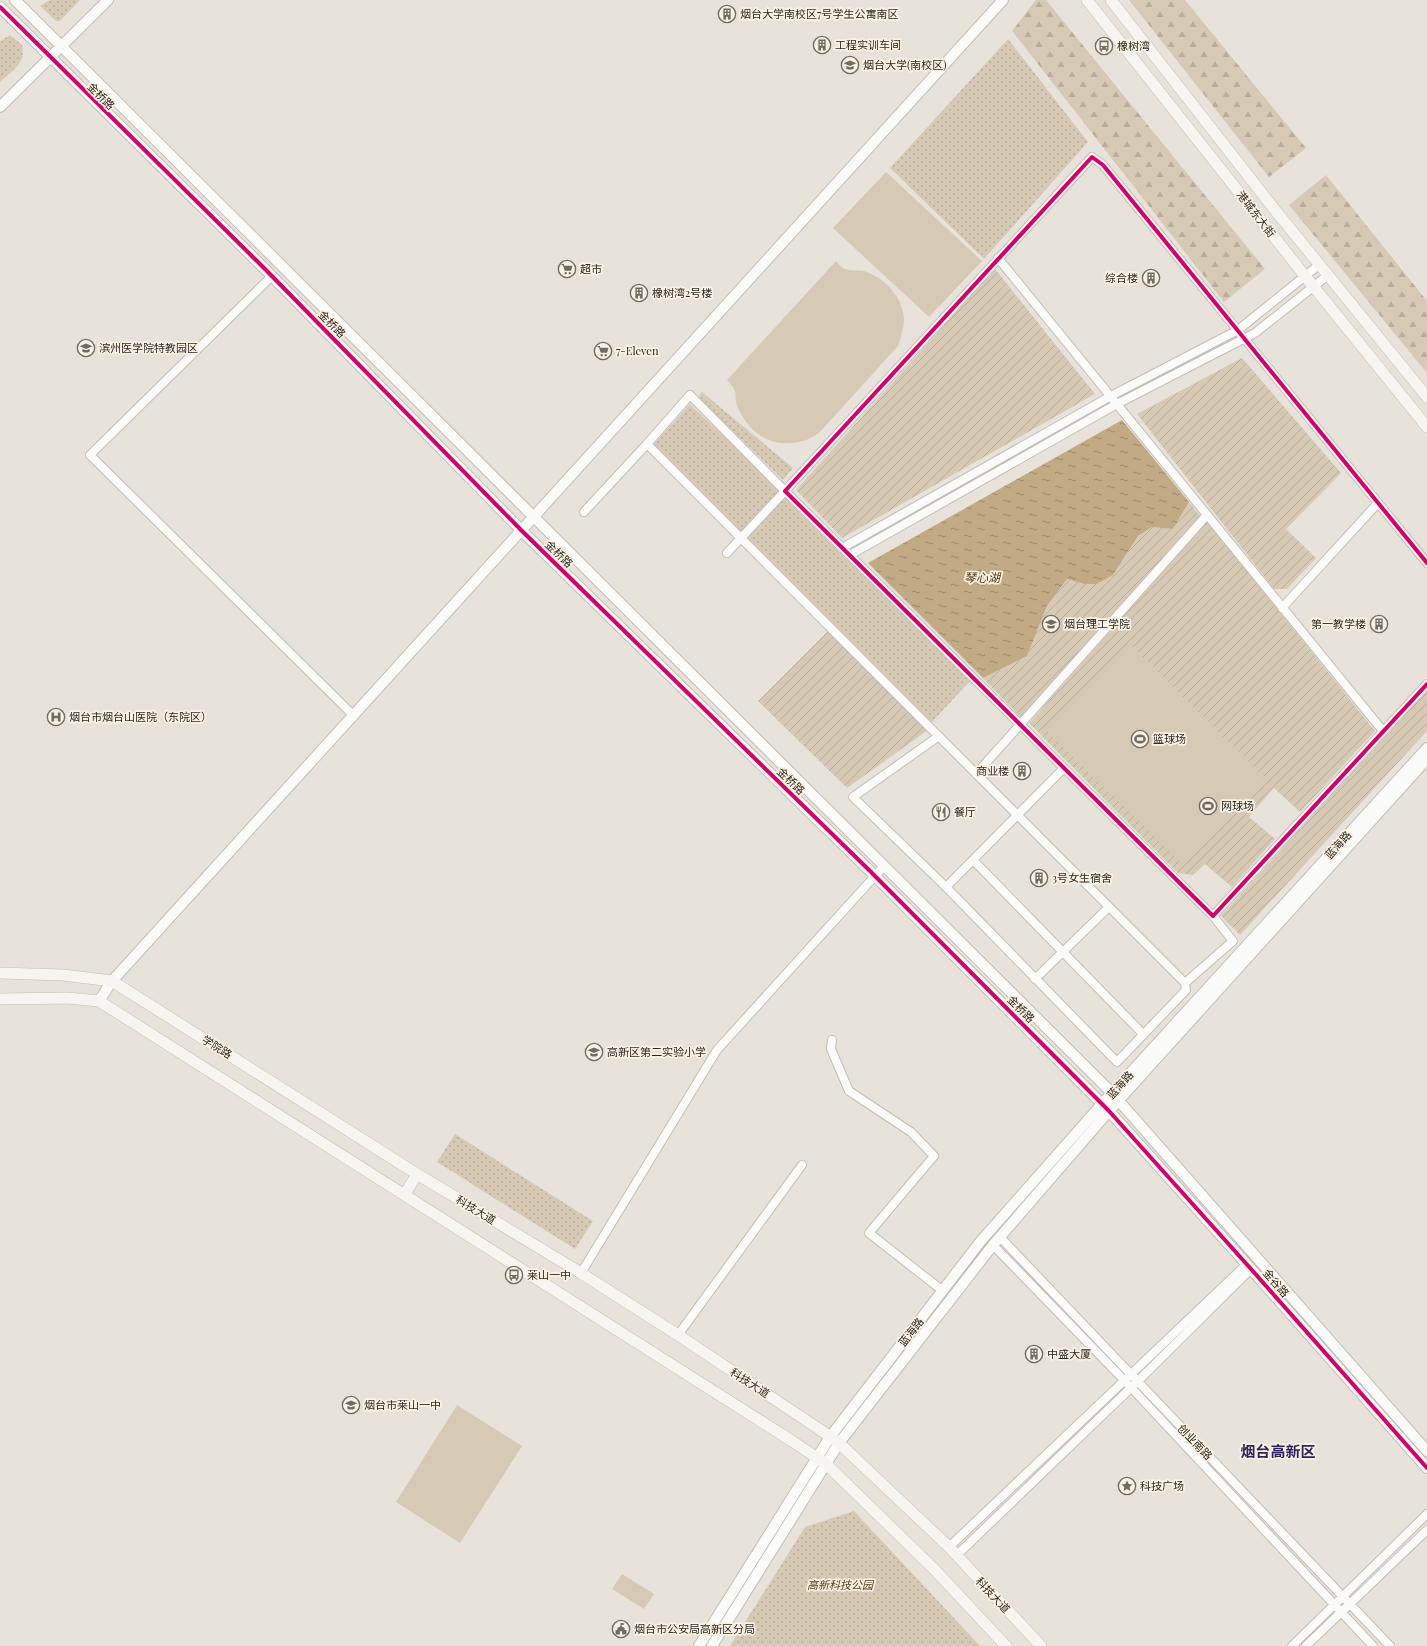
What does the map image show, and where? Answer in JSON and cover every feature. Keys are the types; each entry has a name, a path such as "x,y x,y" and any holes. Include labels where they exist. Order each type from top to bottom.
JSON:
{"main road":[{"name":"港城东大街","path":"1087,0 1305,276 1427,427"},
{"name":"港城东大街","path":"1111,0 1328,275 1427,397"},
{"name":"学院路","path":"0,973 63,975 112,981 417,1174"},
{"path":"0,999 67,998 99,1002 404,1194 817,1458 826,1464 934,1569 1006,1646"},
{"name":"科技大道","path":"417,1174 581,1273 678,1335 834,1440 953,1551 1041,1646"},
{"path":"404,1194 417,1174"}],"street":[{"name":"金桥路","path":"15,0 63,46 1115,1097"},
{"path":"1,106 108,0"},
{"path":"99,1002 112,981 1003,0"},
{"name":"金桥路","path":"0,7 272,276 522,531 875,876 1106,1107"},
{"path":"727,553 1092,157 1103,165 1427,563"},
{"path":"998,258 1383,732"},
{"path":"842,548 1111,396 1238,330 1320,264"},
{"path":"850,555 1117,404 1255,333 1328,275"},
{"path":"272,276 90,455 354,716"},
{"path":"584,512 690,395 1213,916 1233,941 1185,983"},
{"path":"647,444 939,736 976,774 1109,906 1185,983 1186,990 1117,1062 946,887 853,797 939,736"},
{"path":"1282,608 1378,503"},
{"path":"976,774 1207,515"},
{"path":"1213,916 1427,684"},
{"name":"蓝海路","path":"834,1440 980,1242 1106,1107 1427,748"},
{"name":"蓝海路","path":"1115,1097 1427,759"},
{"path":"946,887 1064,768"},
{"path":"973,860 1143,1034"},
{"path":"581,1273 717,1050 884,866"},
{"path":"1035,979 1109,906"},
{"path":"832,1040 831,1049 849,1091 911,1132 934,1156 869,1233 943,1291"},
{"name":"金谷路","path":"1115,1097 1427,1451"},
{"name":"蓝海路","path":"834,1440 1106,1107"},
{"name":"金谷路","path":"1106,1107 1427,1468"},
{"path":"678,1335 802,1165"},
{"name":"创业南路","path":"1000,1237 1128,1378 1130,1388 1373,1646"},
{"name":"创业南路","path":"993,1245 1128,1378 1138,1382 1390,1646"},
{"path":"953,1551 1128,1378 1249,1267"},
{"path":"953,1551 1138,1382 1249,1267"},
{"path":"699,1646 817,1458 834,1440"},
{"path":"712,1646 826,1464 834,1440"},
{"path":"1292,1646 1427,1514"},
{"path":"1306,1646 1427,1530"}],"green space":[{"path":"50,0 80,0 60,21 56,21 40,6"},
{"path":"1036,0 1046,0 1265,269 1224,302 1012,31"},
{"path":"1129,0 1185,0 1306,148 1269,177"},
{"path":"10,35 22,45 22,57 14,70 0,82 0,41"},
{"path":"1008,39 1088,142 984,259 890,168"},
{"path":"886,172 982,261 929,317 833,228"},
{"path":"1326,175 1427,301 1427,373 1289,205"},
{"path":"836,261 845,269 864,271 874,275 887,284 892,290 903,311 904,319 898,346 819,433 811,438 792,443 782,443 764,438 749,426 743,417 736,403 734,388 727,380"},
{"path":"995,269 1095,394 842,538 796,490"},
{"path":"1242,358 1341,473 1286,529 1316,558 1287,589 1274,589 1137,414"},
{"path":"702,392 793,468 783,480 698,397"},
{"path":"690,404 781,492 740,535 653,445"},
{"path":"785,498 970,681 930,724 746,539"},
{"path":"1189,502 1201,517 1021,718 983,678 1027,656 1047,606 1067,579 1084,584 1097,584 1113,575 1138,536 1152,527 1173,529"},
{"path":"1207,521 1375,731 1300,812 1274,788 1249,817 1275,839 1232,887 1205,864 1193,875 1178,873 1029,723"},
{"path":"828,631 928,730 847,788 758,701"},
{"name":"篮球场","path":"1131,645 1266,779 1182,864 1046,730"},
{"path":"1427,690 1427,731 1240,935 1221,916"},
{"path":"455,1134 593,1221 575,1249 437,1162"},
{"path":"457,1405 522,1446 460,1543 396,1502"},
{"name":"高新科技公园","path":"854,1511 980,1646 730,1646 805,1527"},
{"path":"622,1574 654,1594 644,1609 612,1589"}],"water":[{"name":"琴心湖","path":"1122,420 1189,502 1173,529 1152,527 1138,536 1113,575 1097,584 1084,584 1067,579 1047,606 1027,656 983,678 868,563"}],"pier":[{"path":"0,0 25,0 33,8 11,33 0,23"}],"cycle path":[{"path":"0,7 265,269 522,531 869,870 1109,1111 1427,1468"},
{"path":"1427,563 1103,165 1092,157 785,491 1213,916 1427,684"}],"place":[{"name":"烟台大学南校区7号学生公寓南区","path":"727,14"},
{"name":"工程实训车间","path":"822,45"},
{"name":"橡树湾","path":"1104,46"},
{"name":"烟台大学(南校区)","path":"850,65"},
{"name":"超市","path":"567,269"},
{"name":"综合楼","path":"1151,278"},
{"name":"橡树湾2号楼","path":"639,293"},
{"name":"滨州医学院特教园区","path":"86,348"},
{"name":"7-Eleven","path":"603,351"},
{"name":"烟台理工学院","path":"1051,624"},
{"name":"第一教学楼","path":"1379,624"},
{"name":"烟台市烟台山医院（东院区）","path":"56,717"},
{"name":"篮球场","path":"1140,739"},
{"name":"商业楼","path":"1022,771"},
{"name":"网球场","path":"1208,806"},
{"name":"餐厅","path":"941,812"},
{"name":"3号女生宿舍","path":"1039,878"},
{"name":"高新区第二实验小学","path":"594,1052"},
{"name":"莱山一中","path":"514,1275"},
{"name":"中盛大厦","path":"1034,1354"},
{"name":"烟台市莱山一中","path":"351,1405"},
{"name":"科技广场","path":"1127,1486"},
{"name":"烟台市公安局高新区分局","path":"621,1629"}],"district":[{"name":"烟台高新区","path":"1278,1452"}]}
